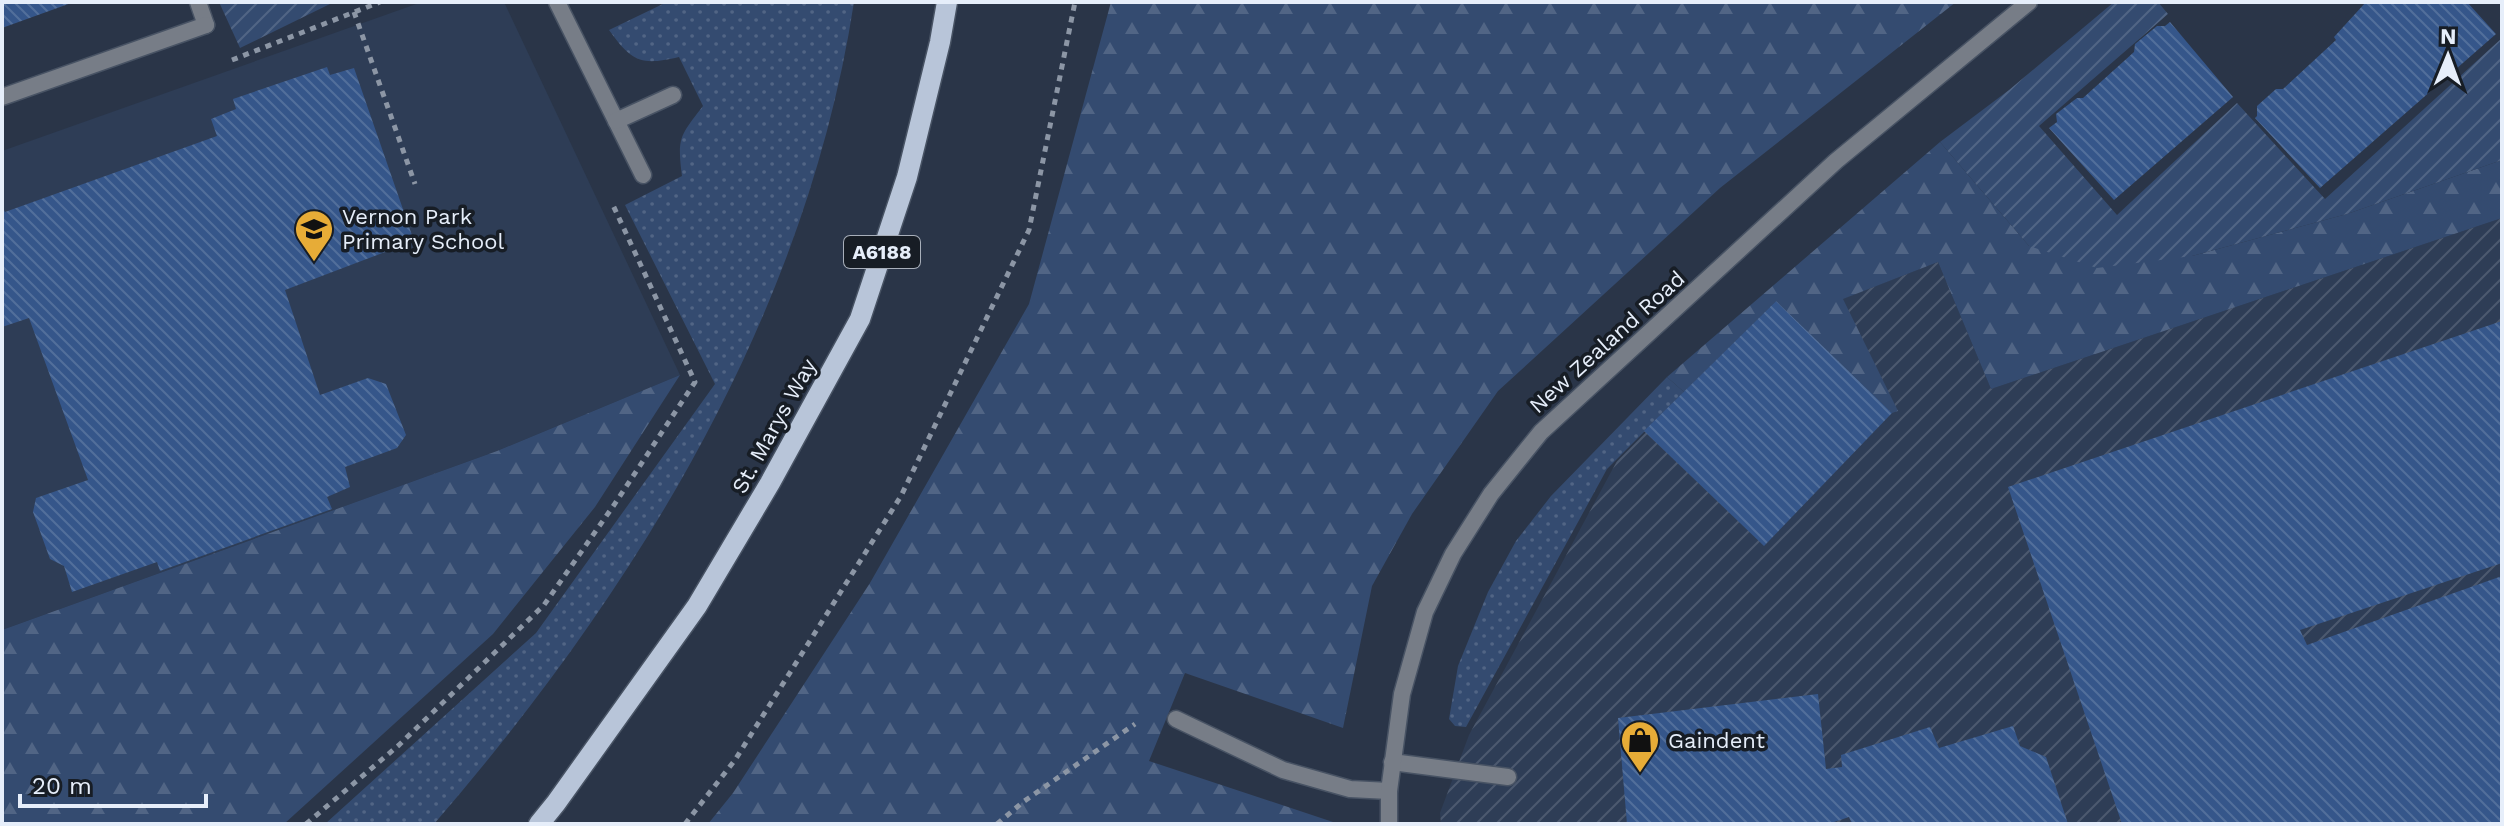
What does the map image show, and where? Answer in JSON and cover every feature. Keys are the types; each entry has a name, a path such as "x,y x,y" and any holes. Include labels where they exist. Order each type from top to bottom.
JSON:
{"main road":[{"name":"St. Marys Way","path":"539,824 697,606 783,461 860,319 907,177 947,2"}],"street":[{"path":"2,97 206,25 198,2"},
{"path":"557,2 643,175"},
{"name":"New Zealand Road","path":"1389,824 1389,791 1402,694 1425,612 1453,554 1491,494 1541,432 1836,161 2029,2"},
{"path":"616,121 673,95"},
{"path":"1176,719 1283,770 1350,789 1389,791"},
{"path":"1392,762 1508,777"}],"path":[{"path":"206,25 220,64 380,2"},
{"path":"685,824 735,760 901,496 1029,230 1075,2"},
{"path":"354,12 415,184"},
{"path":"306,824 399,745 544,605 695,382 607,193 643,175"},
{"path":"997,824 1023,802 1135,725"}],"shaded area":[{"name":"Vernon Park Primary School","path":"422,2 504,2 680,375 497,451 2,630 2,151"},
{"path":"2502,218 2502,824 1441,824 1440,813 1469,735 1617,461 1776,301 1897,410 1842,299 1938,262 1991,389"}],"green space":[{"path":"219,2 332,2 332,3 240,48"},
{"path":"667,2 854,2 830,117 797,229 754,337 702,442 643,543 579,640 508,734 434,824 325,824 536,633 715,384 625,205 682,176 682,138 703,106 679,57 655,61 638,59 624,49 609,30"},
{"path":"1111,2 1956,2 1720,188 1498,391 1412,514 1372,586 1343,728 1185,673 1149,761 1333,824 708,824 733,793 870,583 1029,304"},
{"path":"2114,2 2158,2 2168,14 2039,126 2117,215 2237,103 2325,199 2502,38 2502,160 2347,214 2192,256 2097,268 2029,246 1940,142 2009,90"},
{"path":"1940,142 2029,246 2192,256 2347,214 2502,160 2502,218 1991,389 1938,262 1843,299 1898,411 1892,413 1776,301 1684,392 1667,377"},
{"path":"680,375 595,507 493,634 284,824 2,824 2,630 497,451"},
{"path":"1667,377 1684,392 1607,469 1466,727 1455,726 1449,719 1458,666 1488,592 1516,541 1551,496"}],"building":[{"path":"2,2 74,2 2,28"},
{"path":"2366,2 2467,2 2496,34 2320,188 2255,118 2257,106 2276,89 2283,89 2336,40 2334,37"},
{"path":"2170,22 2233,97 2114,200 2049,128 2057,122 2056,114 2077,98 2083,98 2134,52 2135,44 2157,26"},
{"name":"Vernon Park Primary School","path":"327,67 330,75 354,68 414,241 285,290 320,395 368,378 386,384 406,435 397,448 345,467 350,487 327,497 332,509 160,571 157,562 72,592 64,566 50,559 33,512 36,498 88,480 29,318 2,327 2,206 5,212 217,136 211,119 236,109 233,99"},
{"path":"1776,301 1892,413 1764,546 1644,431"},
{"path":"2502,321 2502,563 2300,630 2307,645 2502,576 2502,824 2122,824 2008,487"},
{"path":"1818,694 1826,769 1842,767 1841,755 1930,727 1939,748 2013,726 2020,746 2046,757 2068,824 1852,824 1849,817 1828,824 1627,824 1618,718"}],"place":[{"name":"Vernon Park Primary School","path":"314,263"},
{"name":"Gaindent","path":"1640,774"}]}
